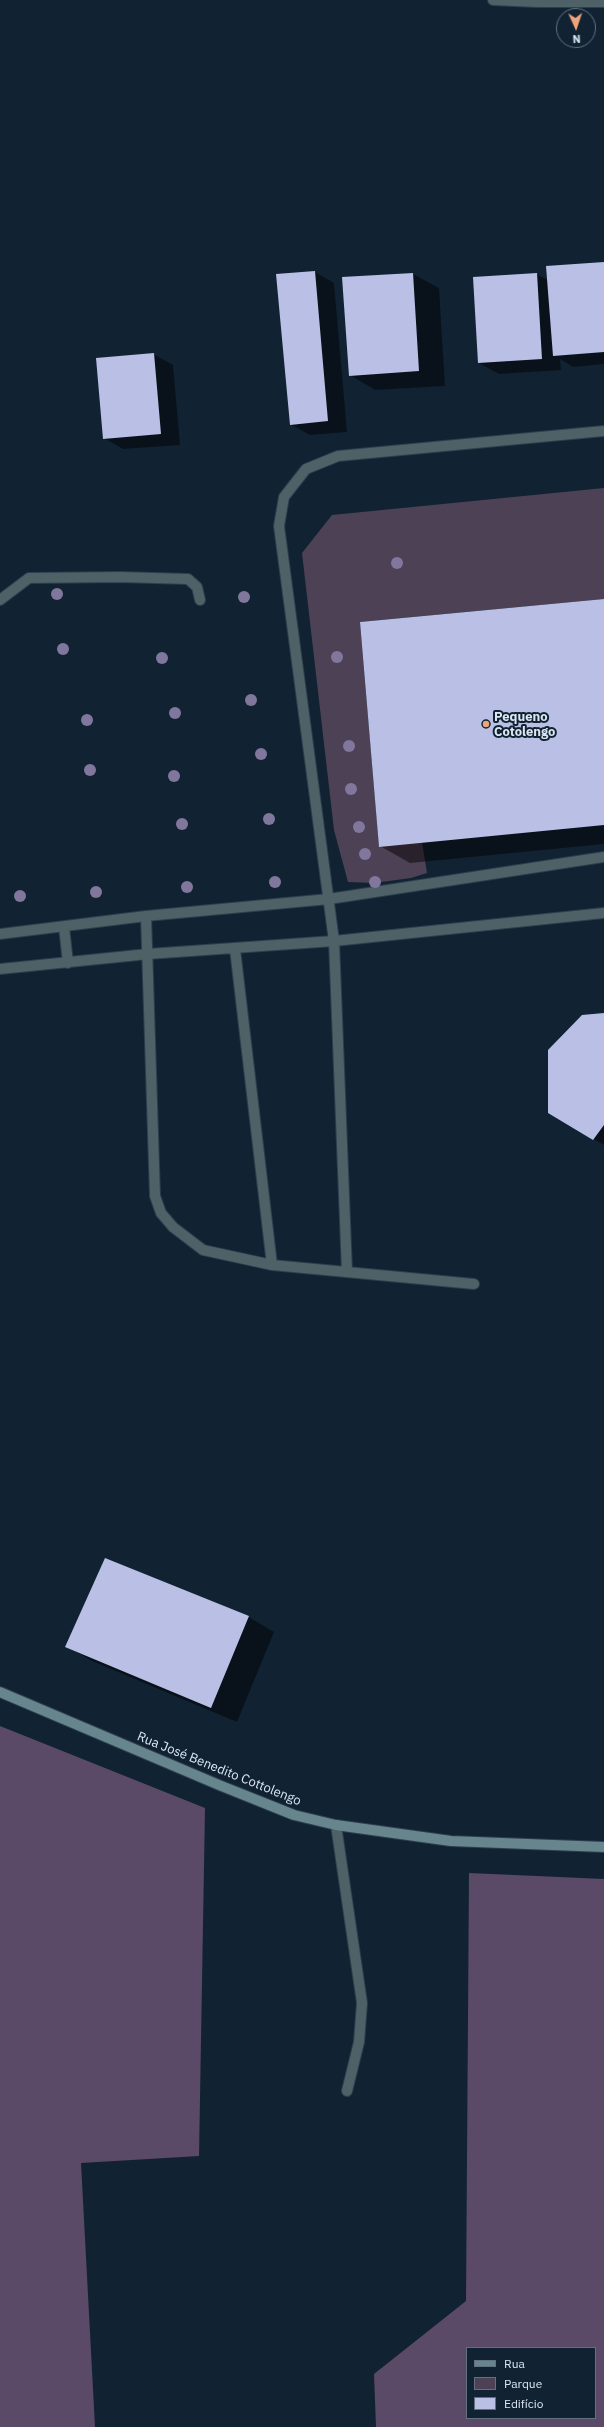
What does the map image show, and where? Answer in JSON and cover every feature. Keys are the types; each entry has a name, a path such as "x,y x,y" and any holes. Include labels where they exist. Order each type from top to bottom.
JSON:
{"main road":[{"name":"Rua José Benedito Cottolengo","path":"0,1692 294,1815 336,1825 452,1841 604,1847"}],"street":[{"path":"493,0 604,2"},
{"path":"347,1272 334,941 279,526 284,497 306,469 338,456 604,431"},
{"path":"0,600 29,578 120,577 188,579 197,586 200,600"},
{"path":"0,934 146,916 329,899 604,857"},
{"path":"0,969 148,954 334,941 604,913"},
{"path":"146,916 155,1196 161,1213 173,1227 203,1250 272,1265 474,1284"},
{"path":"64,927 68,963"},
{"path":"235,949 272,1265"},
{"path":"336,1825 362,2003 359,2042 347,2091"}],"green space":[{"path":"604,488 604,599 360,622 379,846 422,842 427,873 411,878 374,883 348,882 334,830 302,553 332,515"}],"shaded area":[{"path":"0,1726 205,1808 199,2156 81,2163 95,2427 0,2427"},
{"path":"469,1873 604,1879 604,2427 376,2427 374,2374 466,2301"}],"building":[{"path":"604,262 604,352 553,356 546,266"},
{"path":"315,271 328,421 290,425 276,274"},
{"path":"413,273 419,371 349,376 342,277"},
{"path":"537,273 542,359 478,363 473,277"},
{"path":"154,353 161,434 103,439 96,358"},
{"name":"Pequeno Cotolengo","path":"604,599 604,825 379,847 360,622"},
{"path":"604,1013 604,1125 593,1140 548,1113 548,1050 582,1015"},
{"path":"105,1558 249,1616 211,1708 65,1647"}],"place":[{"name":"Pequeno Cotolengo","path":"486,724"}]}
